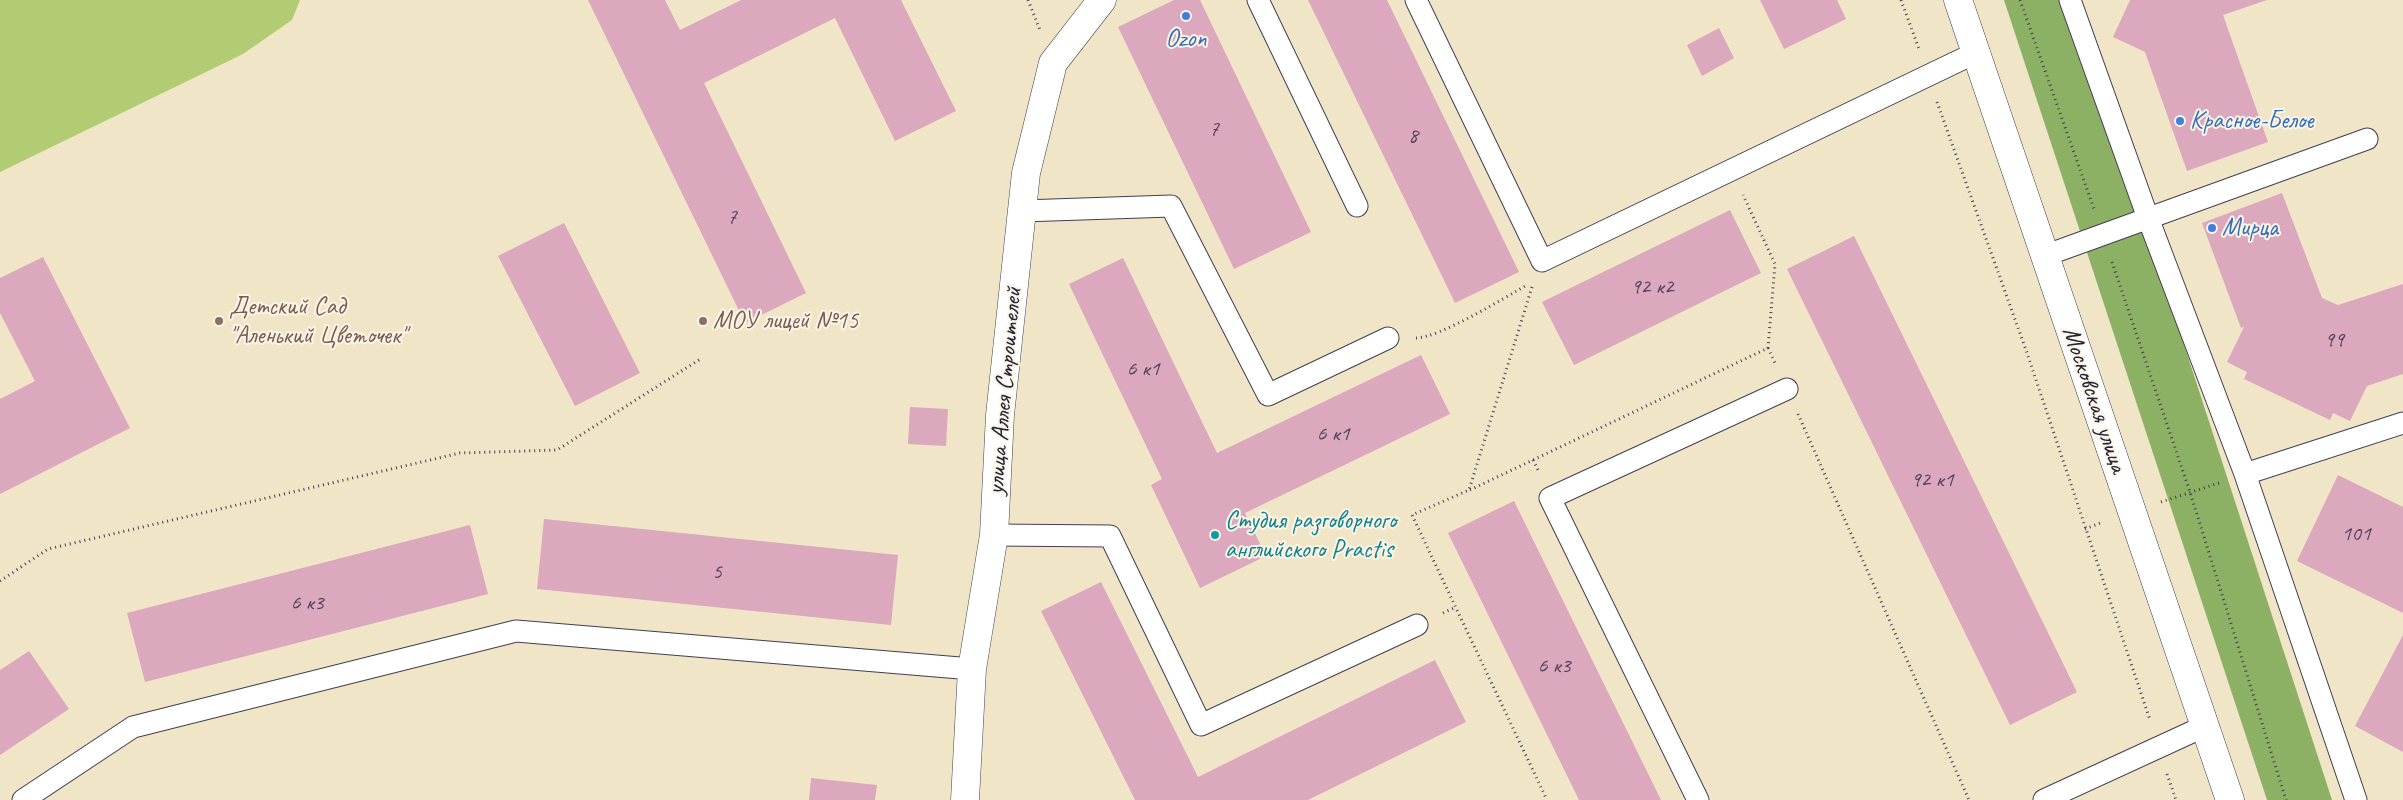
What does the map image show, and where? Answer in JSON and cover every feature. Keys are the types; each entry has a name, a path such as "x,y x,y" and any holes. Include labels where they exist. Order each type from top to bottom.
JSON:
{"street":[{"name":"улица Аллея Строителей","path":"965,800 972,669 994,535 1000,415 1026,173 1053,63 1102,0"},
{"name":"Московская улица","path":"1958,0 2230,800"}],"lane":[{"path":"1258,0 1357,206"},
{"path":"1416,0 1542,261 1975,53"},
{"path":"2070,0 2148,218 2245,474 2356,800"},
{"path":"2044,256 2367,139"},
{"path":"1022,211 1171,206 1268,395 1388,338"},
{"path":"1698,800 1550,498 1787,388"},
{"path":"2245,474 2403,423"},
{"path":"994,535 1110,536 1201,725 1417,625"},
{"path":"23,800 133,728 516,631 972,669"},
{"path":"2044,800 2205,726"}],"path":[{"path":"1901,0 2026,350 2176,800"},
{"path":"2020,0 2103,235 2190,492 2286,800"},
{"path":"1547,800 1412,515 1469,490 1768,348 1775,264 1731,170"},
{"path":"1424,338 1534,282 1469,490"},
{"path":"0,581 48,550 460,453 557,450 702,358"},
{"path":"1787,388 1969,800"},
{"path":"2085,529 2245,474"}],"green space":[{"path":"0,0 300,0 292,20 243,54 0,172"},
{"path":"2004,0 2072,0 2332,800 2267,800"}],"building":[{"path":"588,0 665,0 680,30 741,0 901,0 956,111 895,141 835,18 704,83 806,293 745,323"},
{"path":"1174,0 1200,0 1311,232 1234,269 1118,27"},
{"path":"1308,0 1387,0 1519,272 1455,303"},
{"path":"1760,0 1837,0 1846,19 1784,49"},
{"path":"2130,0 2267,0 2223,15 2268,142 2187,171 2145,52 2113,37"},
{"path":"1719,28 1734,58 1702,76 1687,45"},
{"path":"2282,193 2322,298 2338,305 2403,284 2403,374 2367,386 2350,421 2333,413 2330,420 2244,379 2247,372 2227,362 2244,327 2241,328 2202,223"},
{"path":"1730,210 1761,273 1574,365 1542,302"},
{"path":"564,223 640,373 575,406 498,256"},
{"path":"1854,236 2077,692 2010,725 1787,269"},
{"path":"43,257 130,428 0,494 0,399 35,381 0,313 0,278"},
{"path":"1123,258 1217,453 1421,355 1450,414 1245,513 1266,556 1200,588 1151,485 1162,479 1069,284"},
{"path":"910,407 948,409 946,446 908,444"},
{"path":"2338,475 2403,507 2403,613 2297,561"},
{"path":"1514,501 1661,800 1579,800 1448,533"},
{"path":"544,519 898,555 891,625 537,589"},
{"path":"470,525 488,594 145,682 127,613"},
{"path":"1101,582 1198,777 1435,660 1466,722 1308,800 1135,800 1041,611"},
{"path":"2403,635 2403,752 2355,726"},
{"path":"29,651 69,709 0,755 0,670"},
{"path":"811,778 877,785 875,800 809,800"}],"place":[{"name":"Ozon","path":"1186,16"},
{"name":"Красное-Белое","path":"2180,121"},
{"name":"Мирца","path":"2212,228"},
{"name":"Детский Сад \"Аленький Цветочек\"","path":"219,321"},
{"name":"МОУ лицей №15","path":"703,321"},
{"name":"Студия разговорного английского Practis","path":"1215,535"}]}
